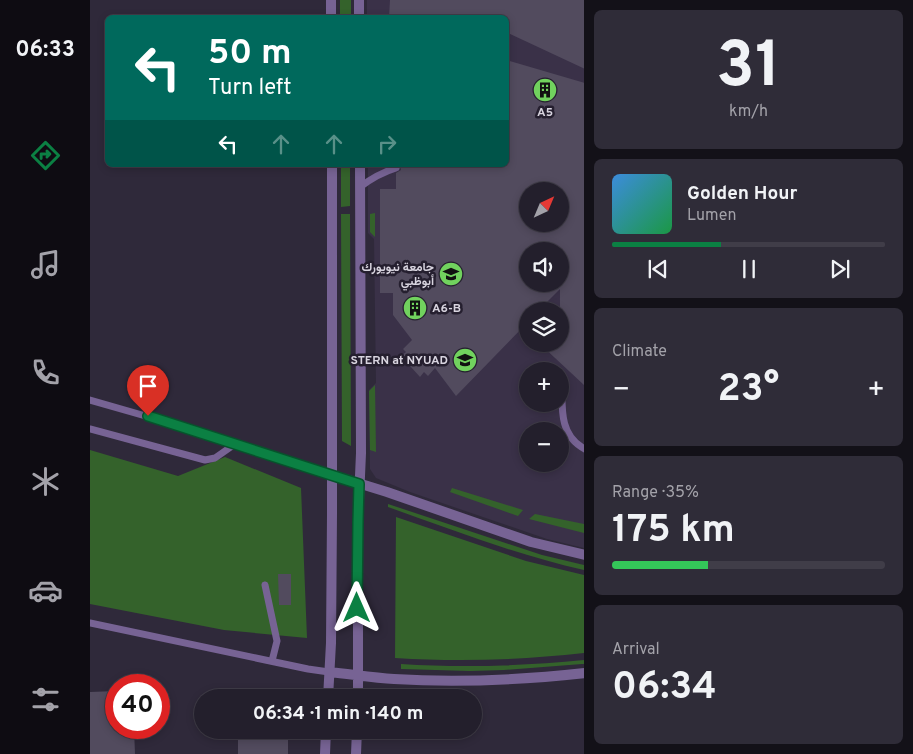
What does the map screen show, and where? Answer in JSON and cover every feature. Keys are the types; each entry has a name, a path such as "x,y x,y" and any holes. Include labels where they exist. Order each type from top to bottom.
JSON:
{"street":[{"path":"331,0 331,15"},
{"path":"359,0 359,15"},
{"path":"328,689 331,643 333,436 332,167"},
{"path":"358,689 358,522 361,453 360,167"},
{"path":"332,475 531,542 584,555"},
{"path":"329,672 393,679 482,680 545,678 584,672"},
{"path":"325,739 325,754"},
{"path":"356,754 357,739"},
{"path":"325,742 331,754"}],"lane":[{"path":"360,187 372,178 396,168"},
{"path":"90,400 177,425 332,475"},
{"path":"562,412 565,427 570,436 577,445 584,449"},
{"path":"90,429 205,460 215,458 235,444"},
{"path":"265,585 277,641 272,661"},
{"path":"90,623 329,672"}],"shaded area":[{"name":"جامعة نيويورك أبوظبي","path":"367,0 584,0 584,548 547,539 410,492 376,478 370,469 369,390 376,383 374,239 368,233 368,167 509,167 509,15 367,15"}],"green space":[{"path":"340,0 351,0 351,15 340,15"},
{"path":"341,167 350,167 350,206 341,207"},
{"path":"375,213 375,237 370,232 370,214"},
{"path":"341,214 350,214 351,446 342,441"},
{"path":"375,385 376,452 370,450 369,391"},
{"path":"90,450 178,476 225,457 301,488 307,638 224,630 90,604"},
{"path":"452,488 523,510 518,516 450,492"},
{"path":"388,504 542,555 584,565 584,570 485,542 388,507"},
{"path":"535,514 584,524 584,533 529,519"},
{"path":"396,517 526,561 584,575 584,653 490,660 395,658"},
{"path":"584,660 584,664 504,670 401,669 401,664 493,666"}],"building":[{"path":"390,0 584,0 584,69 509,33 509,15 389,15"},
{"path":"509,61 584,83 584,385 569,371 569,362 559,362 549,352 569,352 569,302 560,302 560,292 569,292 569,242 519,242 519,292 557,292 547,302 519,302 519,331 456,396 435,368 428,376 424,372 420,377 401,356 406,352 403,349 412,340 393,315 393,293 380,293 380,189 396,189 396,173 401,170 400,167 509,167"},
{"path":"278,574 291,574 291,605 279,605"},
{"path":"105,691 105,739 134,739 135,754 90,754 90,692"},
{"path":"238,739 288,739 288,754 238,754"}],"place":[{"name":"A5","path":"545,90"},
{"name":"جامعة نيويورك أبوظبي","path":"451,274"},
{"name":"A6-B","path":"415,308"},
{"name":"STERN at NYUAD","path":"465,360"}],"route":[{"path":"148,416 359,484 357,608"}]}
